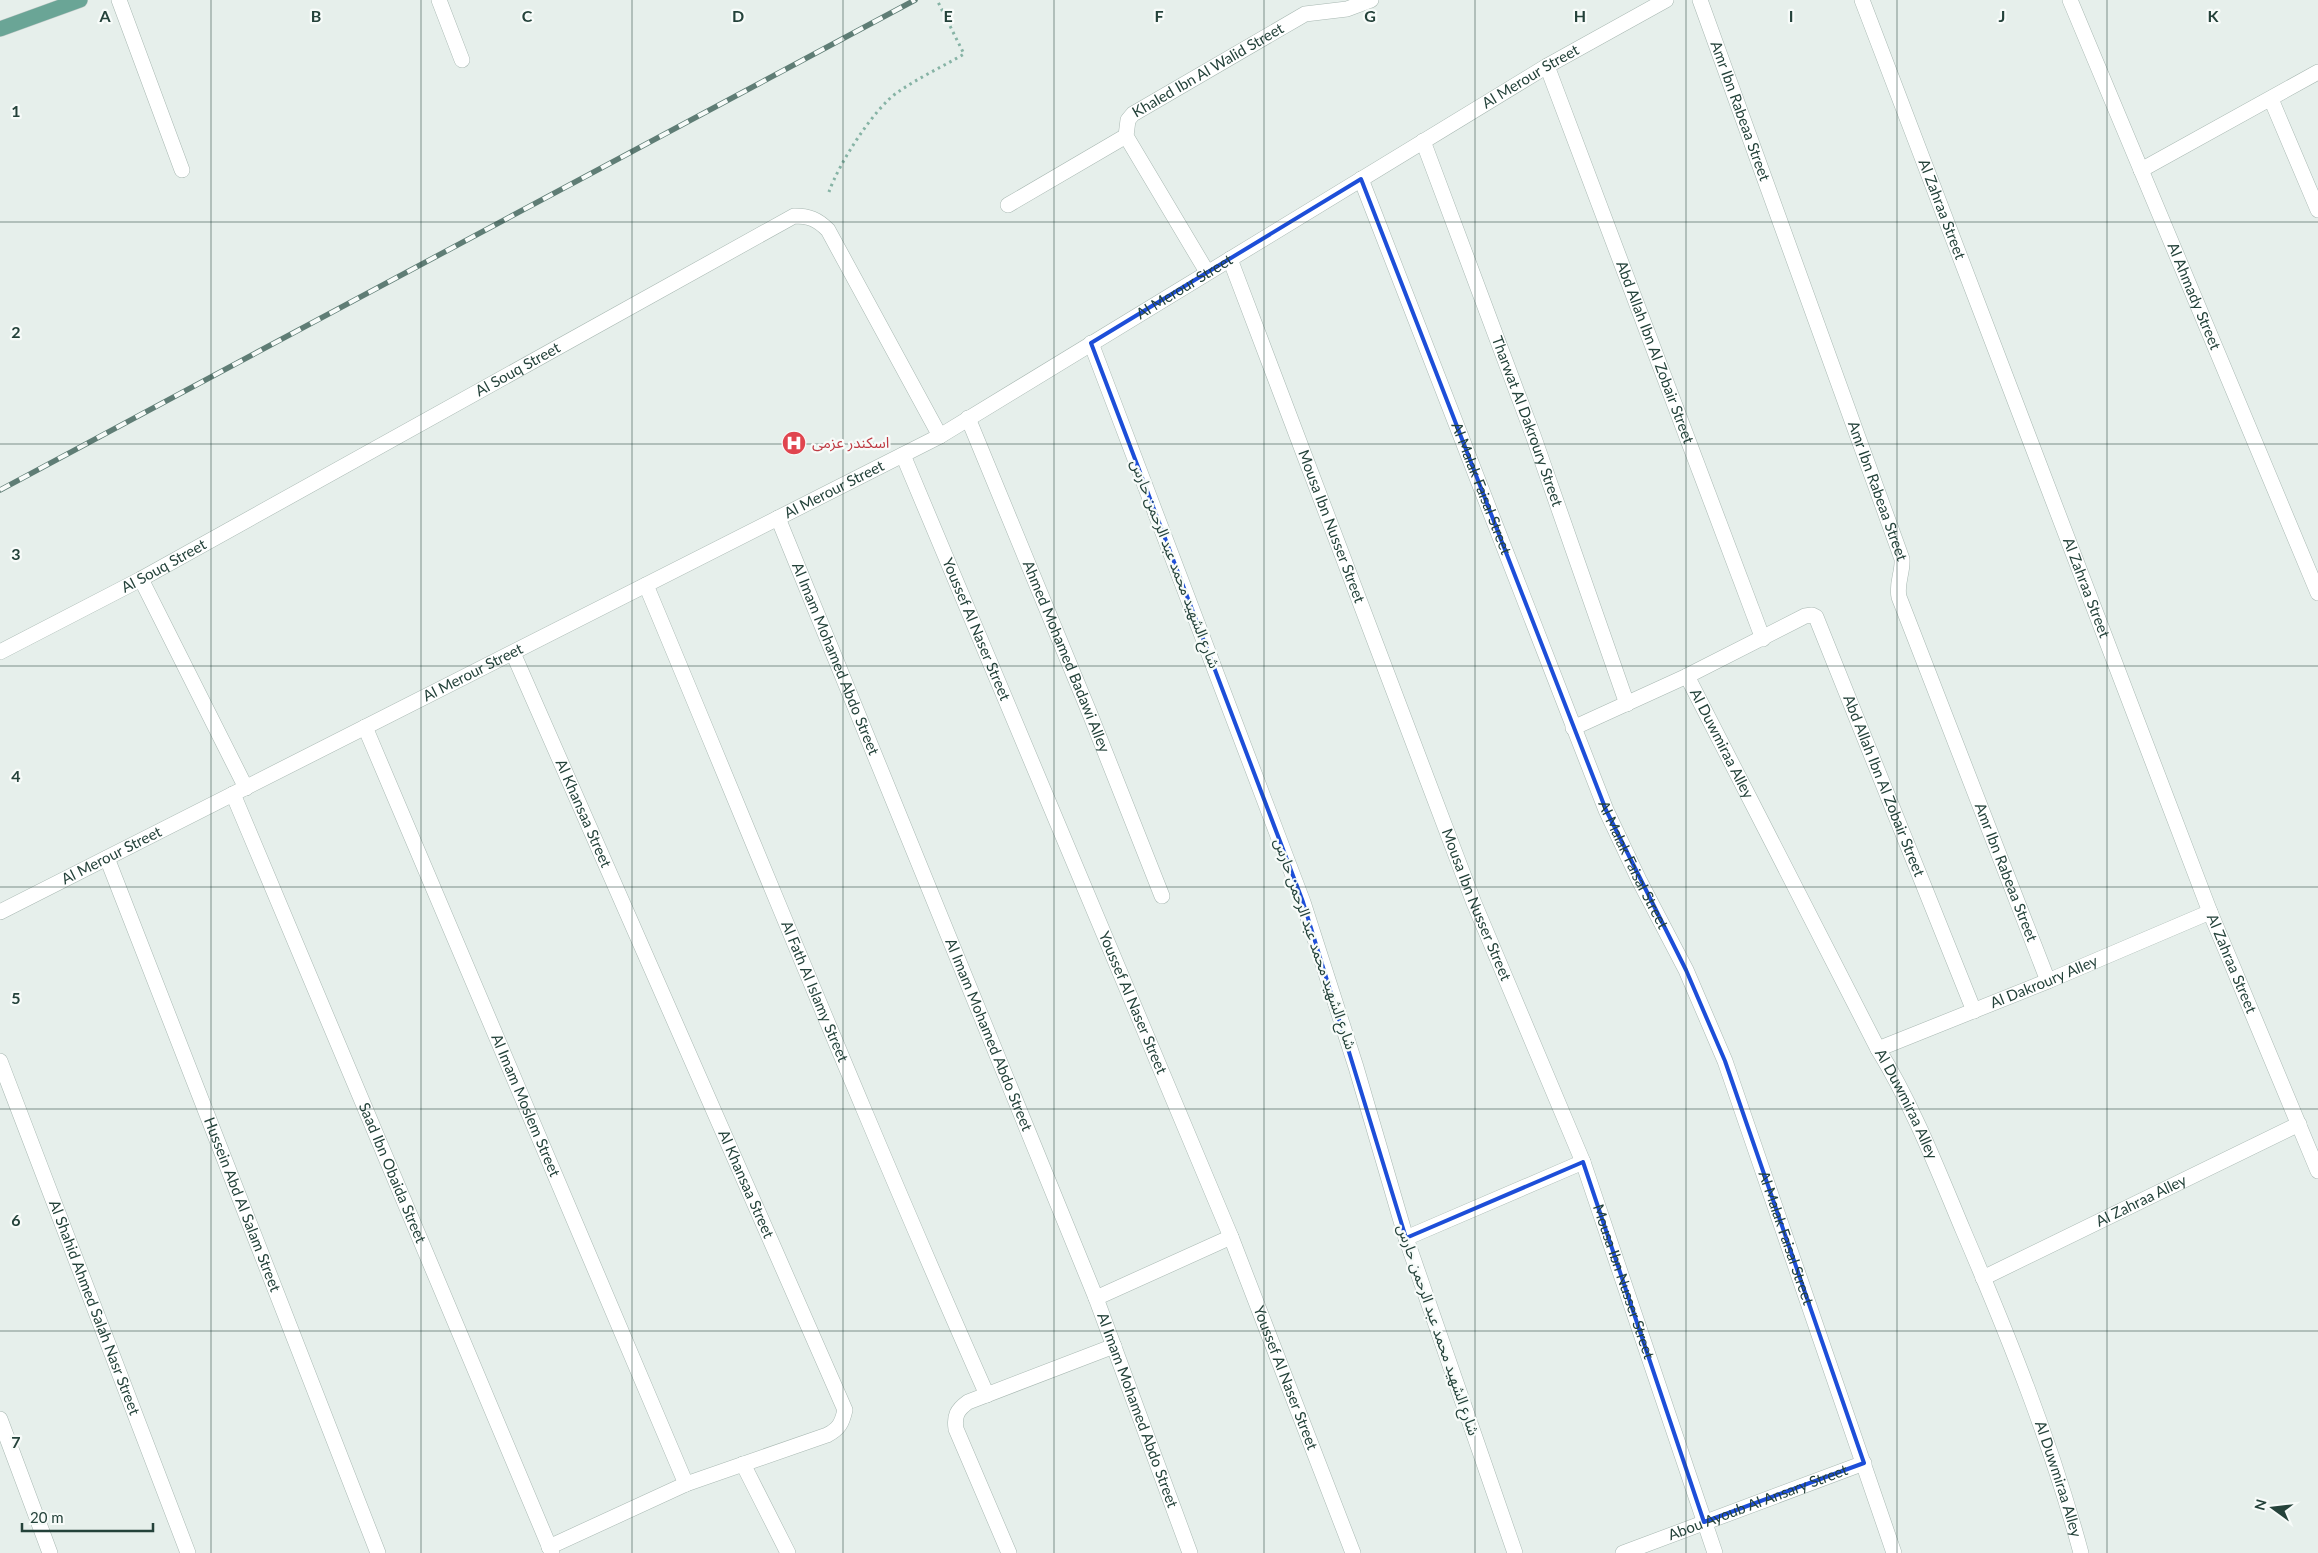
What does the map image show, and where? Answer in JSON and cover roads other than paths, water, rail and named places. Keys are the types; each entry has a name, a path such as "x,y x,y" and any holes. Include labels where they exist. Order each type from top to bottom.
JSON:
{"main road":[{"path":"0,29 80,0"}],"street":[{"path":"119,0 182,170"},
{"path":"439,0 462,60"},
{"name":"Khaled Ibn Al Walid Street","path":"1207,272 1126,136 1128,120 1133,114 1305,14 1347,9 1371,0"},
{"name":"Al Merour Street","path":"0,912 940,436 1547,66 1666,0"},
{"name":"Amr Ibn Rabeaa Street","path":"1700,0 1902,559 1898,582 1899,597 2048,981"},
{"name":"Al Zahraa Street","path":"1862,0 2210,912 2318,1170"},
{"name":"Al Ahmady Street","path":"2070,0 2318,594"},
{"name":"Abd Allah Ibn Al Zobair Street","path":"1547,66 1763,639"},
{"path":"2141,170 2318,72"},
{"path":"2271,99 2318,210"},
{"path":"1008,205 1126,136"},
{"name":"Tharwat Al Dakroury Street","path":"1423,141 1532,435 1627,704"},
{"name":"Al Malak Faisal Street","path":"1361,179 1606,810 1638,880 1686,970 1725,1061 1894,1553"},
{"name":"Al Souq Street","path":"0,652 141,579 794,216 806,216 819,221 828,230 940,436"},
{"name":"Mousa Ibn Nusser Street","path":"1230,259 1474,903 1584,1162 1715,1553"},
{"name":"شارع الشهيد محمد عبد الرحمن حارس","path":"1091,343 1303,902 1356,1067 1406,1238 1514,1553"},
{"name":"Ahmed Mohamed Badawi Alley","path":"968,418 1049,612 1162,896"},
{"name":"Youssef Al Naser Street","path":"903,455 1232,1237 1353,1553"},
{"name":"Al Imam Mohamed Abdo Street","path":"778,518 1096,1298 1190,1553"},
{"name":"Saad Ibn Obaida Street","path":"141,579 239,791 550,1550"},
{"name":"Al Fath Al Islamy Street","path":"646,585 797,946 858,1100 987,1395"},
{"name":"Abd Allah Ibn Al Zobair Street","path":"1573,728 1687,676 1805,616 1812,615 1818,620 1974,1012"},
{"name":"Al Khansaa Street","path":"512,652 845,1410 843,1421 836,1430 686,1484 550,1550"},
{"name":"Al Duwmiraa Alley","path":"1687,676 1878,1049 1901,1086 1983,1278 2032,1400 2082,1553"},
{"name":"Al Imam Moslem Street","path":"366,727 686,1484"},
{"name":"Hussein Abd Al Salam Street","path":"107,858 378,1553"},
{"name":"Al Dakroury Alley","path":"1878,1049 1974,1012 2210,912"},
{"name":"Al Shahid Ahmed Salah Nasr Street","path":"0,1061 188,1553"},
{"name":"Al Zahraa Alley","path":"1983,1278 2299,1124"},
{"path":"1406,1238 1584,1162"},
{"path":"1096,1298 1232,1237"},
{"path":"1009,1553 956,1429 954,1418 959,1408 968,1402 1114,1346"},
{"path":"0,1419 50,1553"},
{"name":"Abou Ayoub Al Ansary Street","path":"1623,1553 1864,1463"},
{"path":"743,1464 788,1553"}],"railway":[{"path":"0,490 915,0"}],"place":[{"name":"اسكندر عزمى","path":"794,443"}]}
